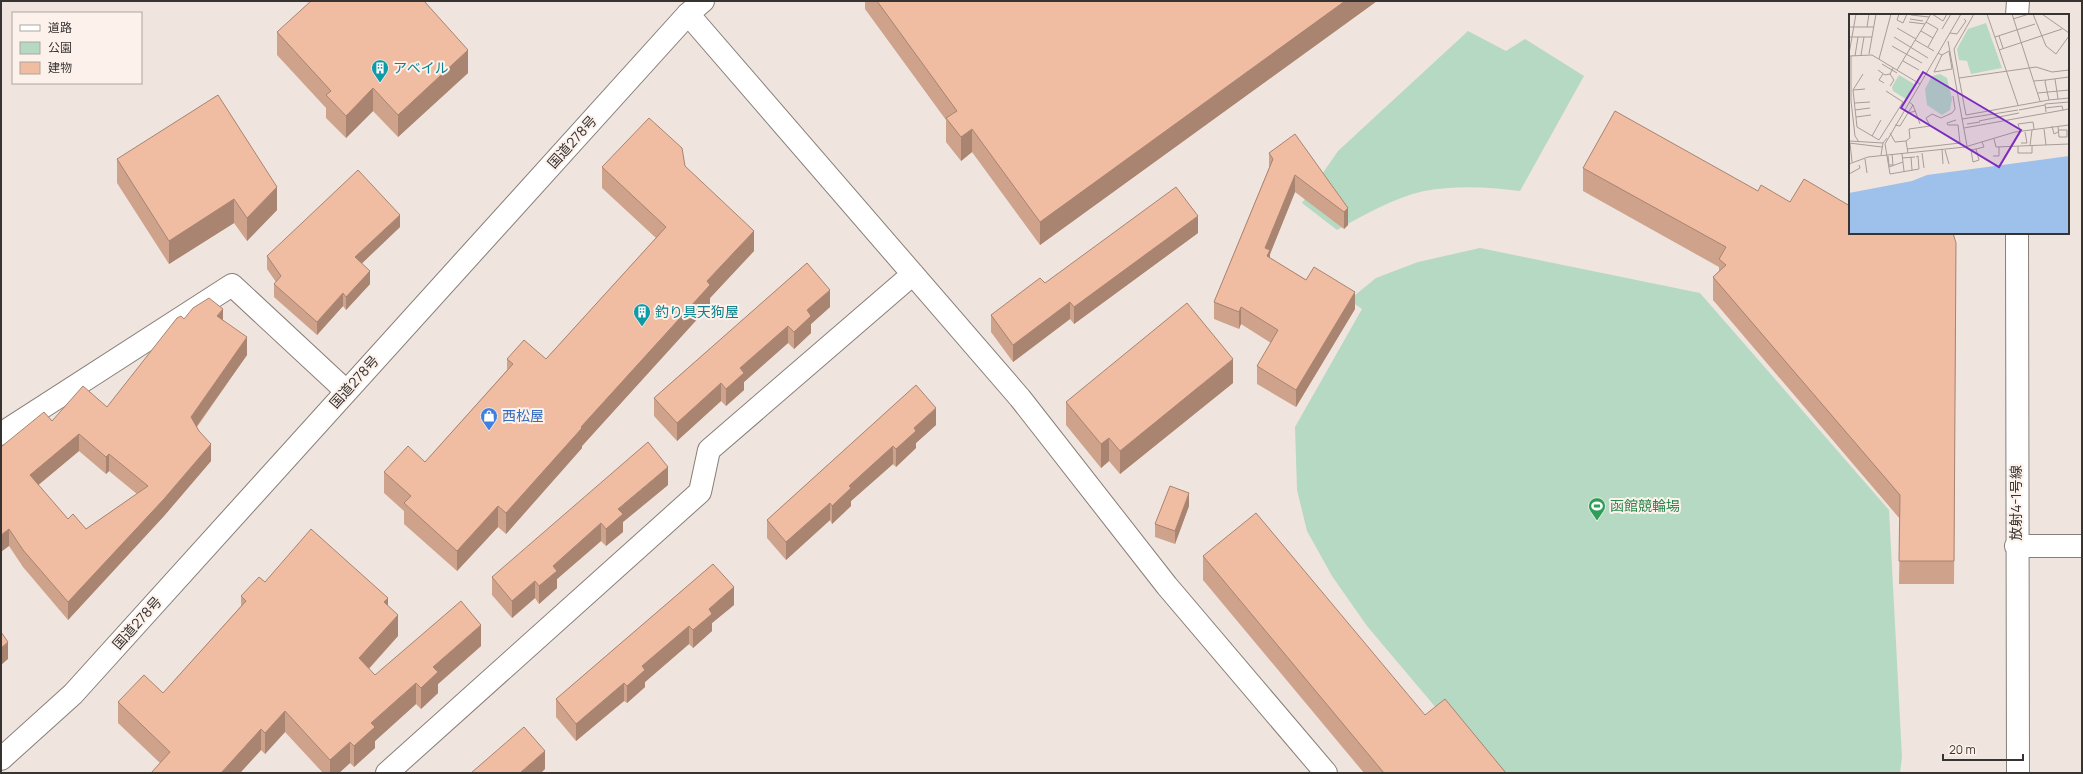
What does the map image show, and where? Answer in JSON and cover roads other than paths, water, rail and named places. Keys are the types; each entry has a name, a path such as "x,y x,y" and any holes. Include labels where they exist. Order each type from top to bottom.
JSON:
{"main road":[{"path":"2018,1 2018,14"},
{"path":"695,8 913,274 1020,398 1167,586 1326,773"},
{"name":"国道278号","path":"1,759 73,694 695,8"},
{"name":"放射4-1号線","path":"2017,234 2016,546 2018,773"},
{"path":"387,773 700,492 709,450 913,274"},
{"path":"1,434 232,285 346,392"},
{"path":"2016,546 2082,546"}],"place":[{"name":"アベイル","path":"380,83"},
{"name":"釣り具天狗屋","path":"642,327"},
{"name":"西松屋","path":"489,431"},
{"name":"函館競輪場","path":"1597,521"}]}
